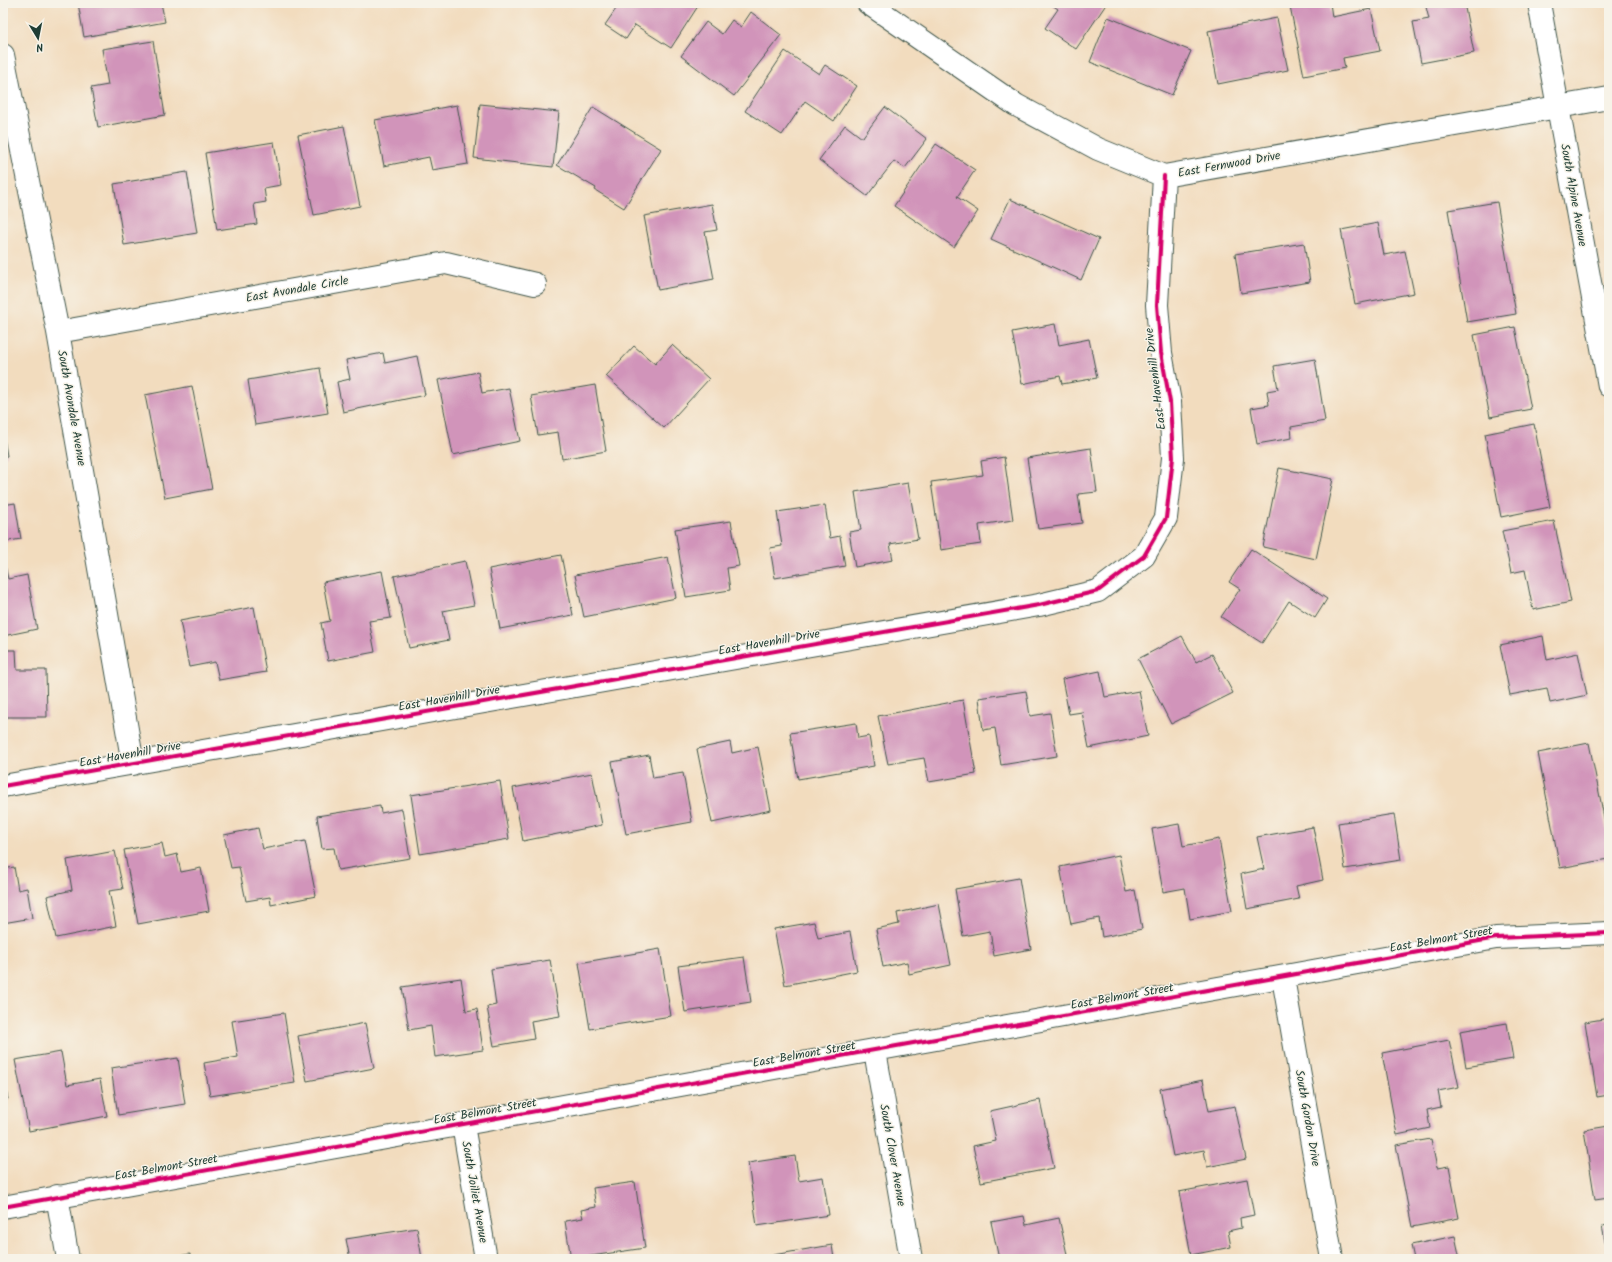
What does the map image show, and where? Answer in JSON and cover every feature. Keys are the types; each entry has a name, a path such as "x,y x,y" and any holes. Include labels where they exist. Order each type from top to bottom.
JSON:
{"street":[{"name":"East Fernwood Drive","path":"868,3 1016,106 1098,149 1164,176 1609,98"},
{"name":"South Alpine Avenue","path":"1539,3 1609,386"},
{"name":"South Avondale Avenue","path":"3,54 58,332 133,764"},
{"name":"East Havenhill Drive","path":"3,786 1039,605 1098,591 1144,556 1166,518 1173,458 1170,402 1161,353 1157,305 1164,176"},
{"name":"East Avondale Circle","path":"58,332 446,263 535,284"},
{"name":"East Belmont Street","path":"3,1207 57,1196 1284,978 1496,938 1609,933"},
{"name":"South Gordon Drive","path":"1284,978 1332,1259"},
{"name":"South Clover Avenue","path":"875,1051 910,1259"},
{"name":"South Joiliet Avenue","path":"463,1125 486,1259"},
{"path":"57,1196 68,1259"}],"building":[{"path":"78,3 161,3 165,22 84,37"},
{"path":"620,3 700,3 671,48 635,25 626,39 605,25"},
{"path":"1049,3 1107,3 1076,49 1045,28 1058,9"},
{"path":"1307,3 1330,3 1332,17 1371,9 1380,51 1343,58 1345,68 1304,76 1290,6"},
{"path":"1425,3 1464,3 1474,53 1421,63 1413,22 1429,19"},
{"path":"751,12 781,35 734,96 681,56 706,22 722,34 732,20 741,27"},
{"path":"1108,17 1191,51 1172,95 1090,62"},
{"path":"1277,18 1288,70 1218,84 1208,31"},
{"path":"153,41 165,115 98,127 91,88 108,85 102,49"},
{"path":"785,51 819,74 825,65 857,86 834,121 805,101 782,135 745,111"},
{"path":"480,104 559,112 553,167 474,158"},
{"path":"457,105 468,164 432,170 429,157 384,166 375,120"},
{"path":"593,107 661,149 624,208 595,190 596,188 557,165"},
{"path":"885,107 927,139 905,168 894,161 867,196 819,160 845,125 862,138"},
{"path":"344,126 360,206 314,215 298,135"},
{"path":"274,142 281,185 264,188 266,202 254,204 257,224 217,230 205,153"},
{"path":"936,144 975,170 957,197 978,211 954,247 894,206"},
{"path":"187,172 197,233 124,245 114,184"},
{"path":"1010,199 1099,239 1081,280 991,239"},
{"path":"1497,202 1516,314 1467,322 1448,210"},
{"path":"712,204 717,230 705,232 714,279 658,290 644,216"},
{"path":"1378,223 1384,255 1405,251 1414,293 1355,304 1341,230"},
{"path":"1304,243 1310,282 1241,293 1235,254"},
{"path":"1055,324 1059,345 1089,339 1097,378 1062,384 1060,376 1022,384 1012,332"},
{"path":"1515,327 1531,409 1490,417 1474,335"},
{"path":"672,345 709,379 664,428 606,376 634,346 655,364"},
{"path":"383,353 385,363 417,356 425,395 343,412 337,382 350,379 346,360"},
{"path":"1315,359 1325,421 1291,427 1292,438 1257,444 1251,408 1269,405 1267,391 1278,389 1274,366"},
{"path":"320,368 328,413 255,425 248,380"},
{"path":"478,372 482,393 509,388 520,441 453,455 438,380"},
{"path":"595,385 606,451 562,459 558,432 538,435 531,396"},
{"path":"192,386 212,489 165,498 145,395"},
{"path":"1534,424 1550,507 1501,517 1485,434"},
{"path":"3,432 7,456 3,457"},
{"path":"1091,448 1097,492 1078,494 1082,523 1038,529 1027,458"},
{"path":"1004,457 1013,520 979,525 981,544 941,550 931,482 983,475 981,461"},
{"path":"1279,468 1333,479 1316,559 1263,547"},
{"path":"908,483 918,539 890,544 893,560 855,567 849,532 861,530 855,492"},
{"path":"15,503 21,539 3,542 3,505"},
{"path":"825,505 830,538 840,536 845,566 775,578 770,548 782,546 777,512"},
{"path":"731,521 739,566 727,568 730,590 686,597 675,529"},
{"path":"1554,521 1571,602 1533,610 1525,570 1511,573 1502,531"},
{"path":"1251,549 1327,599 1315,618 1289,601 1262,643 1221,617 1240,589 1229,582"},
{"path":"561,555 573,615 500,629 489,569"},
{"path":"3,556 8,579 27,575 37,629 3,636"},
{"path":"668,557 676,598 584,617 575,575"},
{"path":"465,561 474,605 443,611 449,640 409,648 394,576"},
{"path":"382,571 391,618 369,621 375,652 328,661 321,623 330,621 323,582"},
{"path":"254,607 266,672 219,680 215,662 189,667 180,621"},
{"path":"1182,636 1196,662 1212,654 1233,693 1171,724 1138,659"},
{"path":"1543,636 1547,660 1578,653 1587,695 1550,703 1547,688 1510,695 1500,645"},
{"path":"3,650 16,650 17,670 46,670 47,717 3,717"},
{"path":"1100,671 1105,697 1139,691 1148,736 1089,748 1082,712 1069,714 1062,679"},
{"path":"1026,691 1030,716 1050,713 1057,756 1001,765 995,728 983,730 979,698"},
{"path":"963,700 976,774 929,782 924,758 888,764 878,716"},
{"path":"856,723 858,738 869,736 874,766 798,779 790,733"},
{"path":"730,742 732,753 758,747 771,810 712,823 697,749"},
{"path":"1589,743 1609,842 1609,859 1560,868 1538,753"},
{"path":"649,755 653,778 683,773 692,822 626,834 612,762"},
{"path":"592,773 602,825 523,841 513,788"},
{"path":"500,781 509,839 420,854 411,795"},
{"path":"380,806 381,813 402,809 410,858 338,870 334,848 322,849 317,816"},
{"path":"1394,814 1401,860 1345,869 1338,823"},
{"path":"1179,824 1183,846 1219,839 1232,911 1190,919 1185,888 1163,892 1152,829"},
{"path":"1313,827 1323,880 1296,886 1299,899 1247,909 1241,874 1264,869 1257,837"},
{"path":"258,828 263,849 305,841 316,896 271,905 270,897 246,901 239,867 231,868 224,835"},
{"path":"162,843 165,857 177,854 181,872 201,868 209,911 138,924 124,850"},
{"path":"115,851 123,889 109,891 116,926 56,938 47,896 72,890 67,860"},
{"path":"1119,855 1126,892 1135,890 1142,929 1102,937 1099,918 1071,924 1060,867"},
{"path":"14,867 18,890 27,888 32,918 3,923 3,869"},
{"path":"1019,878 1031,949 994,956 990,931 963,936 955,889"},
{"path":"939,904 951,965 909,974 907,962 883,967 876,929 899,924 897,913"},
{"path":"814,922 818,938 850,932 857,971 785,985 774,929"},
{"path":"660,949 671,1016 590,1029 579,963"},
{"path":"744,957 751,1002 685,1012 678,966"},
{"path":"550,960 560,1016 531,1021 534,1039 494,1046 487,1007 496,1005 491,969"},
{"path":"461,978 466,1011 477,1009 483,1050 435,1057 431,1026 409,1030 402,987"},
{"path":"284,1013 295,1083 210,1096 204,1063 238,1057 232,1021"},
{"path":"1609,1018 1609,1095 1597,1097 1585,1022"},
{"path":"365,1023 374,1068 307,1081 298,1036"},
{"path":"1507,1023 1513,1059 1466,1067 1460,1031"},
{"path":"1449,1040 1459,1087 1438,1091 1441,1107 1427,1110 1430,1128 1397,1135 1382,1053"},
{"path":"61,1052 67,1085 100,1079 107,1116 29,1131 15,1060"},
{"path":"178,1058 185,1104 118,1115 111,1068"},
{"path":"3,1077 8,1099 3,1100"},
{"path":"1203,1080 1209,1111 1235,1106 1246,1159 1207,1167 1204,1150 1173,1156 1160,1089"},
{"path":"1040,1100 1054,1168 981,1182 973,1146 996,1141 990,1111"},
{"path":"1609,1126 1609,1198 1595,1200 1584,1130"},
{"path":"1431,1139 1437,1168 1449,1166 1459,1218 1412,1227 1396,1145"},
{"path":"795,1156 799,1181 823,1177 829,1215 757,1226 748,1163"},
{"path":"1247,1179 1254,1215 1240,1218 1241,1228 1228,1231 1231,1247 1191,1255 1179,1192"},
{"path":"635,1182 645,1248 571,1259 565,1221 583,1218 581,1210 596,1207 593,1188"},
{"path":"1024,1216 1026,1225 1059,1218 1068,1259 999,1259 991,1222"},
{"path":"1609,1225 1609,1257 1608,1257 1602,1226"},
{"path":"417,1228 422,1259 350,1259 346,1239"},
{"path":"1455,1236 1460,1259 1414,1259 1411,1245"},
{"path":"832,1245 834,1259 774,1259 773,1255"},
{"path":"190,1254 191,1259 167,1259 167,1258"}],"cycle path":[{"path":"3,786 1039,605 1098,591 1144,556 1166,518 1173,458 1170,402 1161,353 1157,305 1164,176"},
{"path":"3,1207 1496,938 1609,933"}]}
